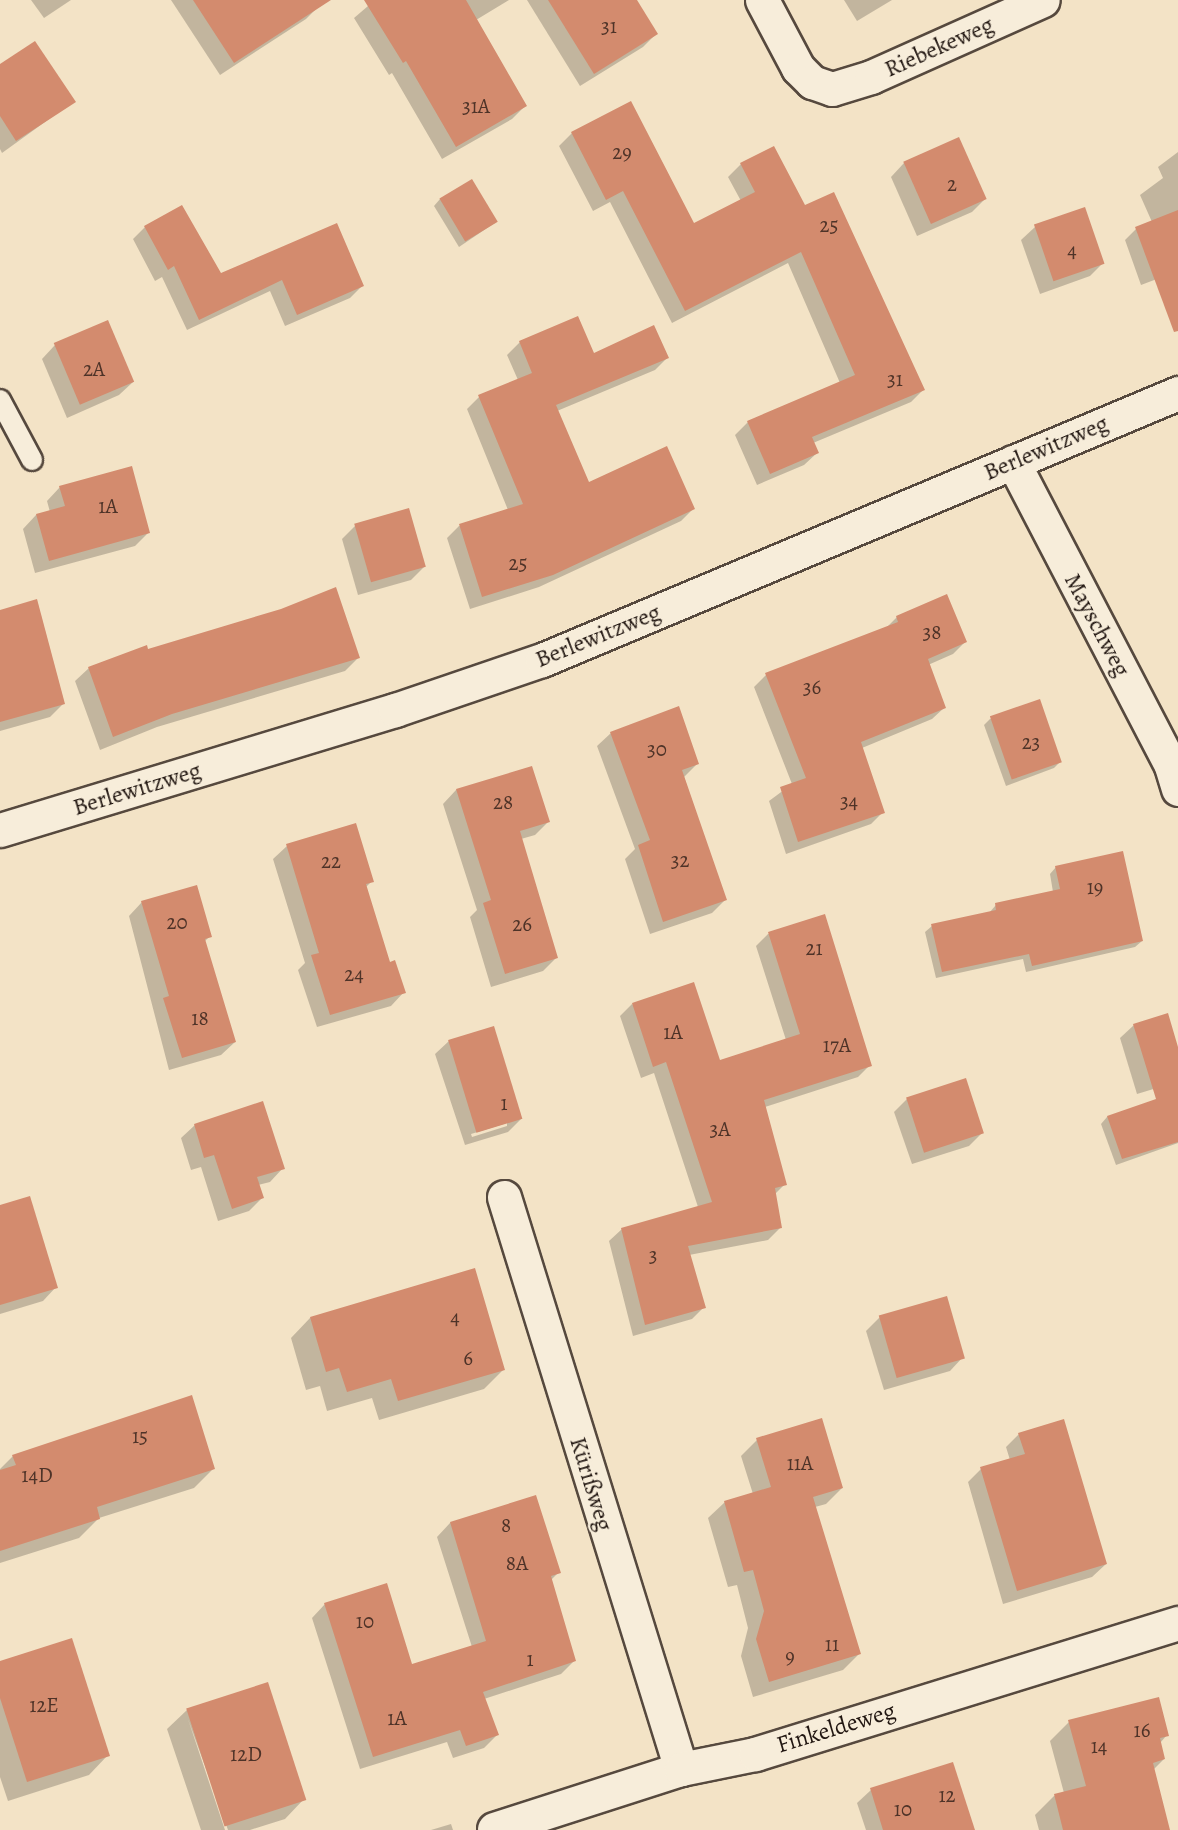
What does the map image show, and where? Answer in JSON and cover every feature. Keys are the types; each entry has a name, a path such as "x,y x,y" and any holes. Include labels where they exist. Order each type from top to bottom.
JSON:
{"street":[{"name":"Riebekeweg","path":"762,0 798,68 812,82 832,89 871,77 1043,0"},
{"name":"Berlewitzweg","path":"0,830 395,710 542,660 1178,393"},
{"name":"Mayschweg","path":"1013,462 1176,773"},
{"name":"Kürißweg","path":"504,1197 681,1769"},
{"name":"Finkeldeweg","path":"494,1829 681,1769 755,1754 1178,1623"}],"lane":[{"path":"0,400 33,460"}],"building":[{"path":"193,0 331,0 234,63"},
{"path":"364,0 466,0 527,106 456,147 406,61 403,63"},
{"path":"548,0 637,0 658,34 594,74"},
{"path":"35,41 76,102 16,141 0,116 0,64"},
{"path":"631,101 694,223 755,192 740,163 774,146 805,205 834,192 925,390 812,437 819,453 770,474 747,421 855,375 801,252 685,311 623,191 606,200 571,132"},
{"path":"959,137 987,199 931,224 903,162"},
{"path":"472,179 498,222 465,241 439,199"},
{"path":"182,205 221,273 337,223 364,286 297,315 282,280 199,320 174,266 168,270 144,226"},
{"path":"1085,207 1105,264 1053,281 1034,225"},
{"path":"1178,210 1178,331 1174,332 1135,227"},
{"path":"578,316 594,353 654,325 669,358 556,405 589,482 667,446 695,509 553,575 482,597 459,524 523,504 478,395 532,373 519,341"},
{"path":"108,320 134,382 80,405 54,343"},
{"path":"132,466 150,533 49,561 36,514 65,506 59,486"},
{"path":"409,508 426,567 371,582 354,524"},
{"path":"336,587 360,658 172,714 113,737 88,667 147,645 148,649 281,609"},
{"path":"947,594 967,642 928,659 946,708 861,742 885,813 798,842 780,787 806,778 765,673 898,622 896,616"},
{"path":"37,599 65,704 0,722 0,610"},
{"path":"1040,699 1062,762 1012,780 990,716"},
{"path":"679,706 699,764 682,770 727,900 663,922 638,845 650,840 610,732"},
{"path":"532,766 550,822 520,831 558,958 505,974 483,903 491,900 456,789"},
{"path":"356,823 374,882 366,884 390,962 395,960 406,993 330,1015 311,955 319,953 286,844"},
{"path":"1123,851 1143,941 1032,966 1029,954 942,972 931,924 996,910 995,903 1060,889 1055,866"},
{"path":"197,885 212,937 205,939 236,1042 182,1058 163,998 169,996 141,901"},
{"path":"825,914 872,1066 764,1100 787,1185 775,1188 782,1228 688,1246 706,1308 645,1325 621,1228 712,1202 666,1062 653,1067 632,1003 694,982 720,1060 800,1034 768,932"},
{"path":"1168,1013 1178,1047 1178,1142 1122,1159 1107,1116 1156,1099 1133,1024"},
{"path":"494,1026 522,1119 476,1133 448,1040"},
{"path":"966,1078 984,1133 924,1153 906,1097"},
{"path":"263,1101 285,1169 257,1177 264,1198 232,1209 214,1155 204,1158 194,1124"},
{"path":"30,1196 58,1288 0,1305 0,1205"},
{"path":"475,1268 505,1370 398,1401 391,1379 347,1392 339,1368 326,1372 310,1317"},
{"path":"947,1296 965,1358 897,1378 879,1316"},
{"path":"192,1395 215,1469 97,1507 100,1519 0,1551 0,1470 16,1465 12,1455"},
{"path":"822,1418 843,1488 813,1497 861,1654 769,1682 756,1639 764,1611 753,1570 744,1572 724,1501 771,1487 756,1438"},
{"path":"1064,1419 1107,1564 1017,1591 980,1467 1025,1454 1018,1433"},
{"path":"536,1495 561,1573 551,1576 576,1661 483,1692 499,1735 466,1746 460,1730 373,1757 324,1603 387,1583 412,1664 486,1641 450,1522"},
{"path":"72,1638 110,1756 27,1782 0,1698 0,1661"},
{"path":"268,1682 306,1800 225,1827 186,1709"},
{"path":"1159,1697 1169,1736 1160,1738 1165,1759 1153,1763 1170,1830 1063,1830 1054,1794 1086,1786 1068,1720"},
{"path":"953,1762 975,1830 883,1830 870,1788"}]}
